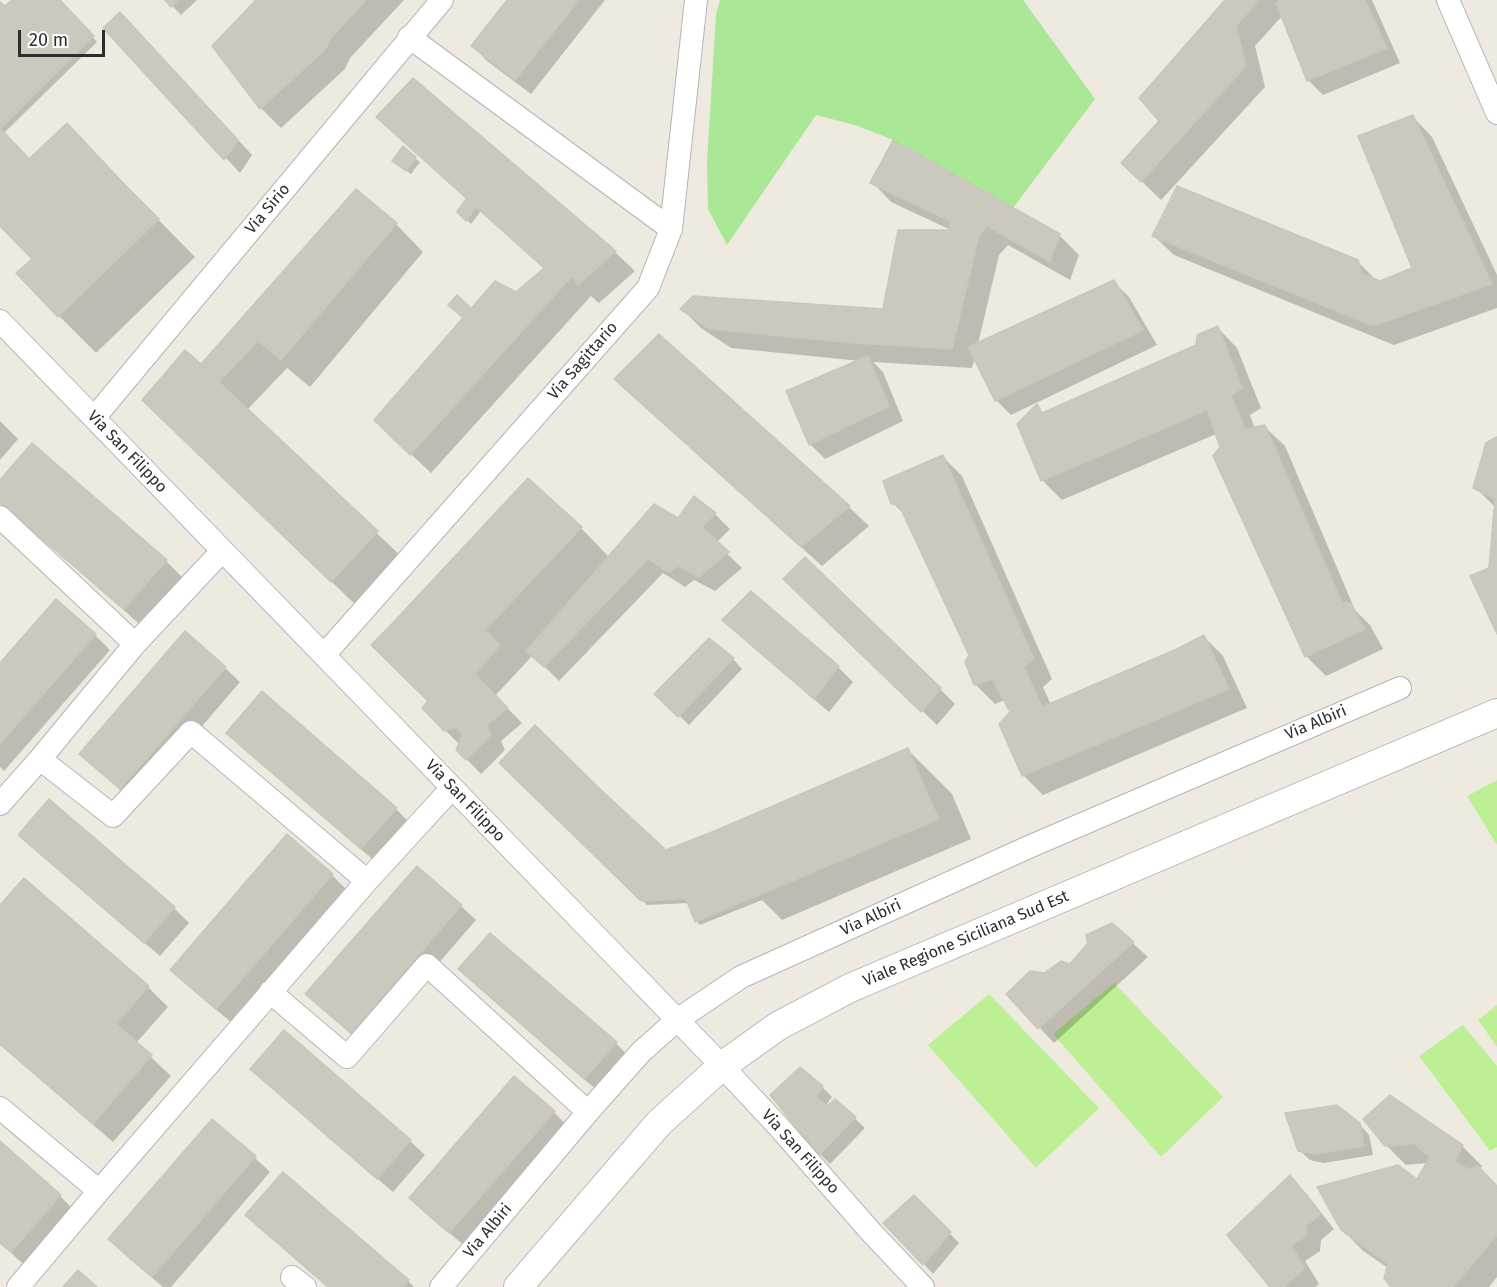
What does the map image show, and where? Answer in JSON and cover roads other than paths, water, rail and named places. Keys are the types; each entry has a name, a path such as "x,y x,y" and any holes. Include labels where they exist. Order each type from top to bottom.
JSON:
{"street":[{"name":"Via Sirio","path":"94,418 442,0"},
{"name":"Via Sagittario","path":"324,655 648,288 671,229 696,0"},
{"path":"1448,0 1497,113"},
{"path":"409,38 671,229"},
{"name":"Via San Filippo","path":"0,321 722,1066 778,1126 871,1233 923,1287"},
{"path":"0,517 135,644"},
{"path":"3,796 40,759 135,644 222,551"},
{"name":"Via Albiri","path":"441,1287 641,1052 677,1020 741,978 1030,846 1400,688"},
{"name":"Viale Regione Siciliana Sud Est","path":"518,1287 659,1124 722,1066 778,1026 850,988 1497,713"},
{"path":"40,759 113,816 191,732 367,880"},
{"path":"18,1287 367,880 452,788"},
{"path":"270,992 346,1057 427,965 588,1112"},
{"path":"0,1108 99,1191"}]}
